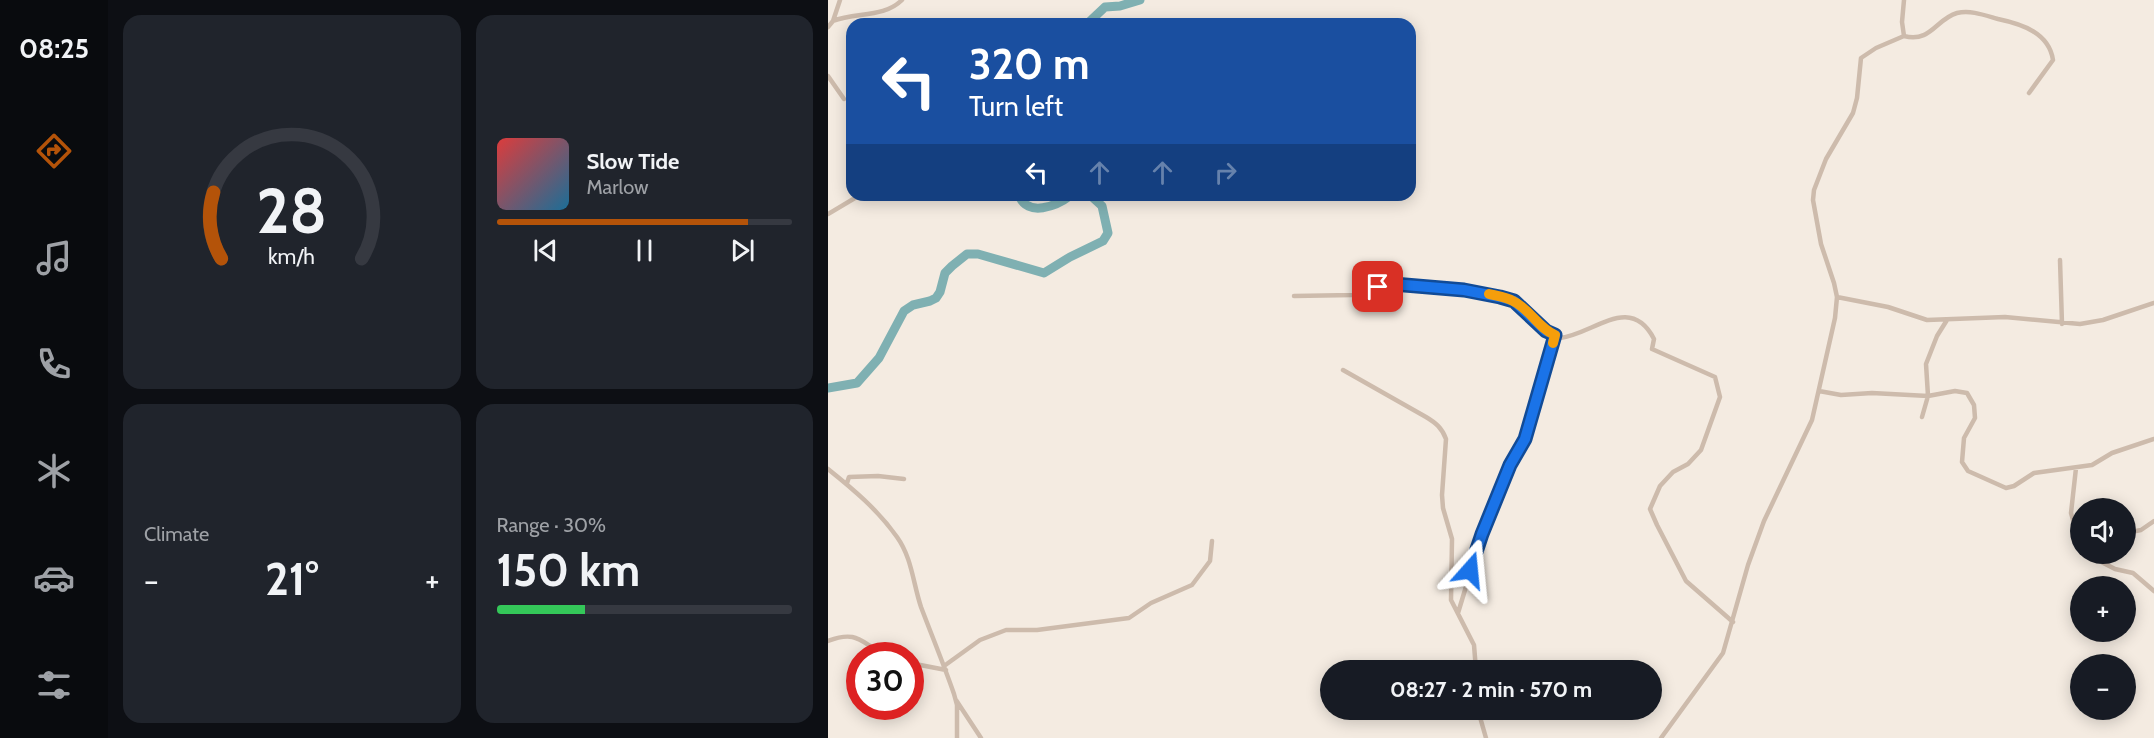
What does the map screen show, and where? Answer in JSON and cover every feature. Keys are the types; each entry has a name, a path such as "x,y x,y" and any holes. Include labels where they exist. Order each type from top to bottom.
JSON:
{"street":[{"path":"828,27 833,21 840,0"},
{"path":"833,21 859,14 886,12 902,0"},
{"path":"1904,0 1902,22 1904,36"},
{"path":"1662,738 1723,653 1748,565 1764,521 1812,420 1835,318 1837,297 1821,244 1813,200 1814,190 1826,159 1853,113 1861,58 1876,48 1904,36 1920,37 1934,30 1953,14 1966,11 2013,21 2038,33 2052,49 2053,60 2029,93"},
{"path":"828,76 844,99"},
{"path":"828,214 850,201"},
{"path":"2060,260 2062,324"},
{"path":"1294,296 1353,295 1394,284 1481,292 1514,301 1546,331 1560,338 1582,333 1603,321 1616,318 1635,318 1643,322 1654,339 1652,349 1715,377 1720,397 1701,450 1688,464 1673,472 1660,486 1650,508 1686,580 1732,622"},
{"path":"1837,297 1888,307 1927,320 2005,317 2062,324 2103,320 2154,303"},
{"path":"1922,417 1928,396 1926,364 1937,336 1947,320"},
{"path":"1458,614 1482,534 1510,465 1525,439 1555,335"},
{"path":"1343,370 1438,424 1443,431 1446,439 1442,495 1443,508 1452,539 1451,600 1474,645 1475,660"},
{"path":"1819,391 1841,395 1872,393 1928,396 1954,391 1967,393 1976,411 1975,418 1964,438 1962,457 1964,467 2010,488 2041,471 2092,465 2112,453 2154,439"},
{"path":"2072,498 2076,468"},
{"path":"828,469 858,492 904,548 911,565 921,605 955,699 957,738"},
{"path":"847,483 849,477 878,476 904,479"},
{"path":"2136,531 2154,520"},
{"path":"924,665 945,668 980,640 1006,630 1036,630 1129,618 1151,603 1192,585 1210,561 1212,541"},
{"path":"2107,564 2133,573 2154,591"},
{"path":"828,641 844,635 853,636 864,642"},
{"path":"955,699 981,738"},
{"path":"1481,720 1486,738"}],"waterway":[{"path":"1093,18 1105,7 1120,6 1140,0"},
{"path":"1022,201 1035,208 1051,206 1061,201"},
{"path":"828,388 857,383 879,358 904,311 913,305 936,298 945,273 967,254 978,254 1044,273 1103,241 1108,233 1102,206 1097,201"}],"slow traffic":[{"path":"1489,294 1514,301 1522,307 1546,331 1555,335 1553,343"}],"route":[{"path":"1378,287 1394,284 1481,292 1500,297 1514,301 1546,331 1555,335 1525,439 1510,465 1470,570"}]}
